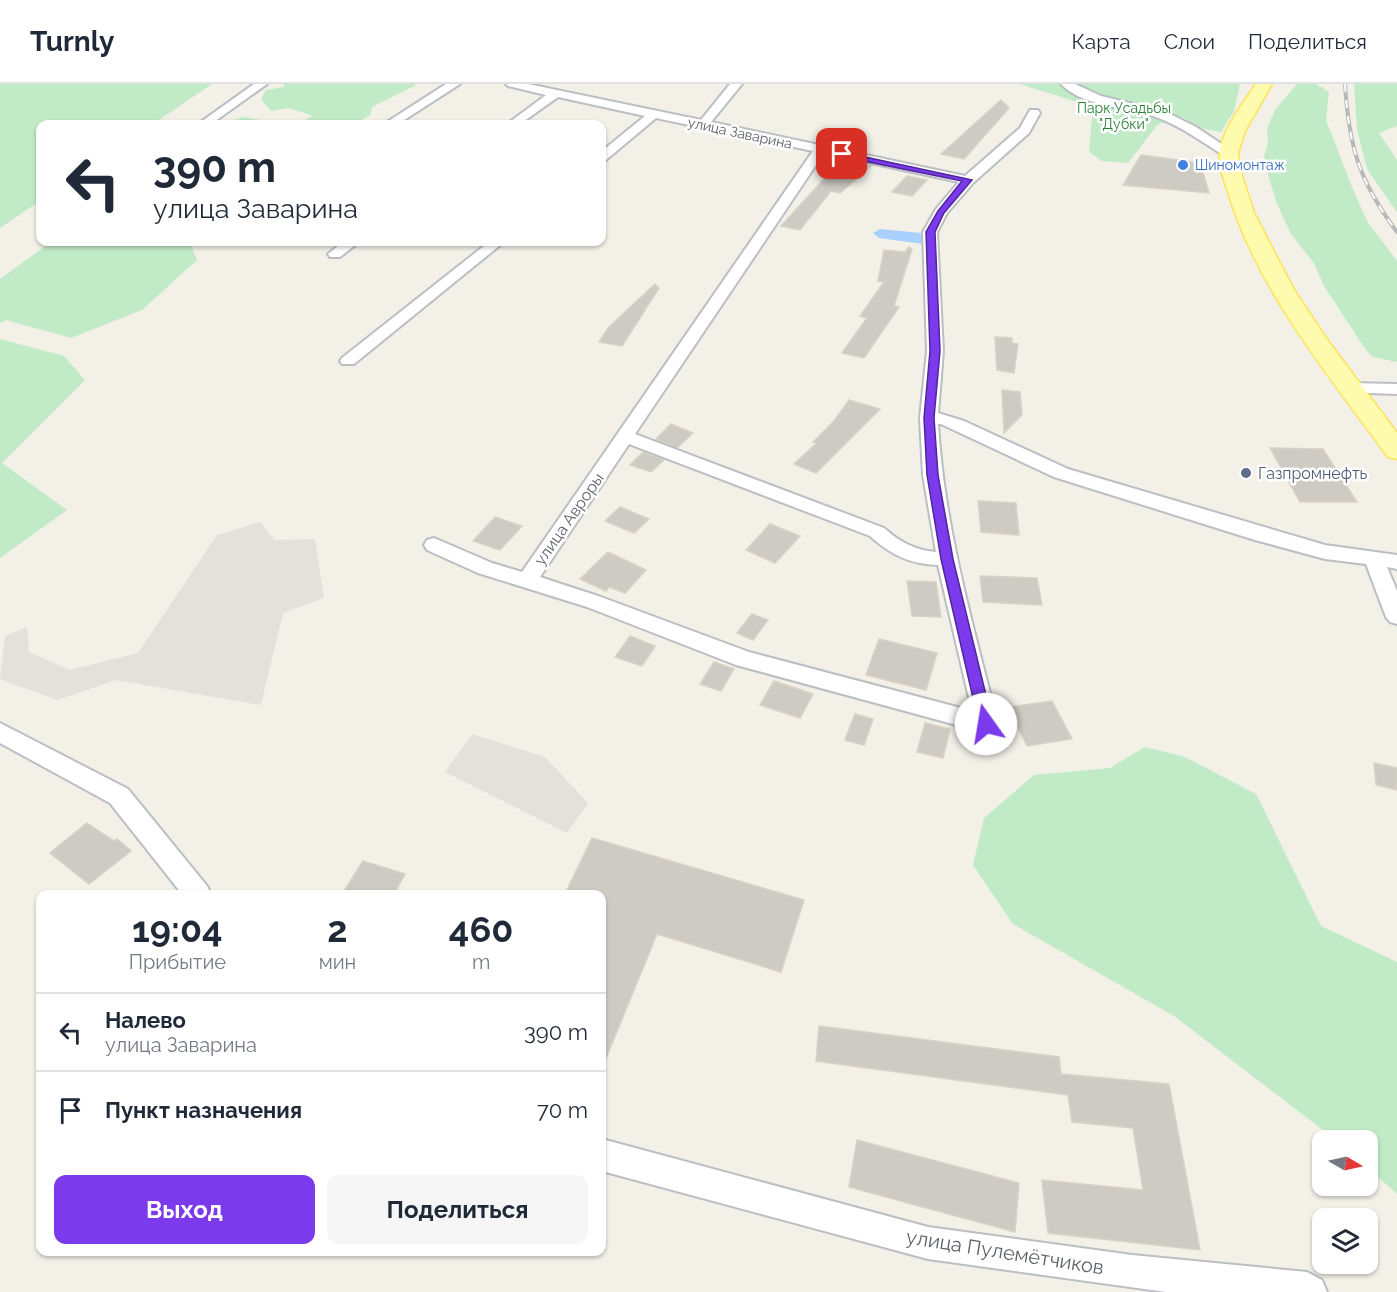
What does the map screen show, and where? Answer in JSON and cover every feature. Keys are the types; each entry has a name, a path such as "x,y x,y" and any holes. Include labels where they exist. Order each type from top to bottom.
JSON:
{"main road":[{"path":"1264,84 1236,131 1229,153 1232,176 1249,223 1283,290 1349,388 1397,451"}],"street":[{"path":"210,120 261,84"},
{"path":"396,120 454,84"},
{"name":"улица Заварина","path":"512,84 968,180"},
{"path":"703,125 736,84"},
{"path":"1067,84 1108,102 1152,111 1178,121 1229,153"},
{"path":"519,120 556,93"},
{"path":"626,437 877,532 897,551 924,558 947,559 932,475 929,418 935,351 930,232 940,212 968,180 1025,130 1034,113"},
{"path":"606,154 654,114"},
{"name":"улица Авроры","path":"820,150 527,580 594,602 744,659 986,724 947,559"},
{"path":"335,254 346,246"},
{"path":"348,361 492,246"},
{"path":"1349,388 1397,389"},
{"path":"929,418 944,419 1061,473 1262,535 1325,552 1397,562"},
{"path":"434,545 485,568 527,580"},
{"path":"1374,560 1397,617"},
{"path":"0,732 119,796 195,890"},
{"name":"улица Пулемётчиков","path":"606,1156 928,1243 1132,1272 1307,1289 1310,1292"}],"shaded area":[{"path":"260,522 275,540 315,539 324,598 283,613 261,705 116,680 57,700 0,679 5,636 27,627 29,652 70,670 138,653 217,535"},
{"path":"472,734 545,757 588,803 567,833 445,772"}],"green space":[{"path":"0,84 212,84 159,120 36,120 36,204 0,228"},
{"path":"284,84 416,85 372,107 370,115 362,120 305,120 313,116 289,108 271,111 261,99 266,90 284,87"},
{"name":"Парк Усадьбы \"Дубки\"","path":"1020,84 1240,84 1234,111 1221,132 1204,129 1181,117 1158,124 1128,163 1102,161 1089,152 1093,107"},
{"path":"1297,84 1316,84 1329,92 1326,120 1352,187 1367,221 1397,261 1397,362 1373,357 1366,350 1324,286 1314,263 1291,234 1277,204 1264,156 1268,143 1267,128 1275,110"},
{"path":"1354,84 1397,84 1397,126 1379,133 1397,160 1397,212 1367,169 1357,129"},
{"path":"244,117 260,120 234,120"},
{"path":"45,246 192,246 197,260 142,310 71,338 6,320 0,323 0,279"},
{"path":"0,339 64,356 85,380 2,463 67,510 0,558"},
{"path":"1145,747 1185,757 1256,794 1321,926 1397,962 1397,1194 1378,1177 1378,1130 1323,1130 1174,1016 1013,924 973,865 984,818 1034,775 1110,768"}],"water":[{"path":"880,229 921,233 923,244 879,238 873,233"}],"building":[{"path":"1001,100 1009,108 964,159 941,154"},
{"path":"1141,155 1200,163 1209,193 1123,185"},
{"path":"849,161 871,166 840,193 831,191 800,230 781,226 833,169 836,171"},
{"path":"907,176 927,180 912,196 892,192"},
{"path":"909,247 912,249 894,306 899,307 864,358 842,353 867,318 860,316 884,282 878,281 884,250 905,252"},
{"path":"655,284 659,288 622,346 599,342 608,328"},
{"path":"995,337 1012,338 1012,343 1018,344 1014,373 997,370"},
{"path":"1002,390 1020,392 1022,415 1004,433"},
{"path":"849,400 880,409 816,473 794,464 817,443 813,442 833,422"},
{"path":"671,424 693,433 677,448 656,439"},
{"path":"1270,448 1323,449 1357,502 1300,502"},
{"path":"643,452 664,460 651,472 630,465"},
{"path":"978,501 1016,503 1019,535 981,532"},
{"path":"620,507 649,519 634,533 605,521"},
{"path":"495,517 522,526 500,550 473,541"},
{"path":"770,524 800,536 775,563 746,550"},
{"path":"608,552 646,570 625,593 609,587 606,591 580,579"},
{"path":"980,576 1037,578 1042,605 983,602"},
{"path":"907,581 936,582 941,617 912,616"},
{"path":"752,614 768,620 753,640 737,633"},
{"path":"630,636 655,646 642,666 615,657"},
{"path":"879,639 937,653 926,690 866,675"},
{"path":"714,662 734,669 721,691 700,684"},
{"path":"774,681 813,694 800,718 760,705"},
{"path":"1052,701 1072,739 1027,746 1008,707"},
{"path":"855,714 873,719 864,745 845,740"},
{"path":"925,723 950,729 943,758 917,752"},
{"path":"1374,763 1397,768 1397,790 1376,785"},
{"path":"87,823 114,841 117,839 131,851 89,884 50,853"},
{"path":"592,838 804,900 781,972 657,934 606,1058 606,890 567,890"},
{"path":"363,861 405,874 396,890 345,890"},
{"path":"819,1026 1059,1057 1061,1074 1169,1084 1200,1250 1048,1233 1042,1180 1143,1190 1133,1128 1072,1122 1068,1095 816,1061"},
{"path":"857,1140 1019,1183 1015,1232 849,1187"}],"railway":[{"path":"1345,84 1349,127 1358,162 1373,196 1397,232"}],"place":[{"name":"Шиномонтаж","path":"1183,165"},
{"name":"Газпромнефть","path":"1246,473"}],"route":[{"path":"842,154 968,180 940,212 930,232 935,351 929,418 932,475 947,559 986,724"}]}
